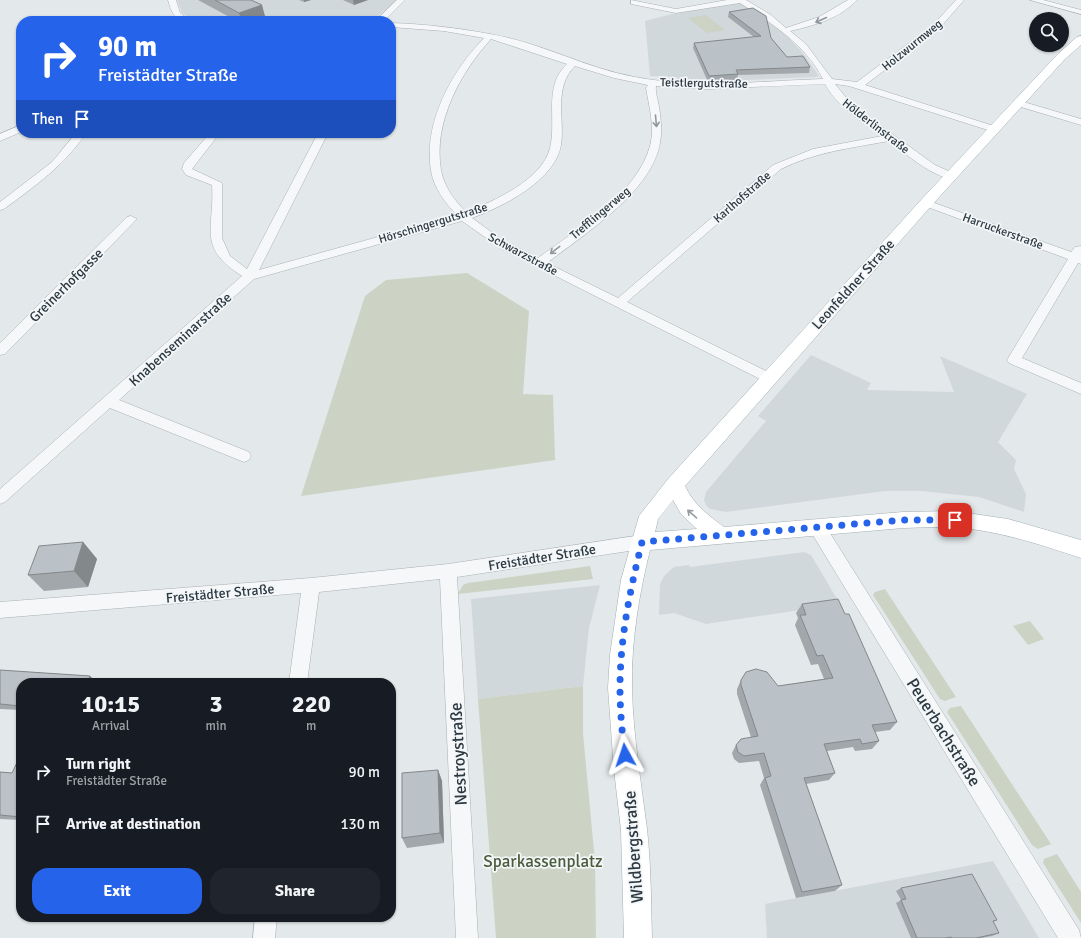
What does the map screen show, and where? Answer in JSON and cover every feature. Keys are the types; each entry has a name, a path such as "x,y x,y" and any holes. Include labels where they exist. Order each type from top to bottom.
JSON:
{"main road":[{"name":"Leonfeldner Straße","path":"642,542 650,516 675,484 950,176 1060,57 1081,39"},
{"path":"675,484 682,502 688,510 720,535"},
{"name":"Freistädter Straße","path":"642,542 903,520 942,519 981,522 1009,528 1081,549"},
{"name":"Wildbergstraße","path":"638,938 634,830 626,770 620,688 625,625 632,580 642,542"}],"street":[{"path":"172,0 176,14 179,16"},
{"path":"384,16 401,0"},
{"name":"Hölderlinstraße","path":"634,2 676,11 741,0 786,30 811,56 833,90 849,108 888,138 934,170 950,176"},
{"path":"786,30 819,21 853,0"},
{"name":"Holzwurmweg","path":"859,85 936,27 960,0"},
{"path":"1034,0 1081,12"},
{"name":"Teistlergutstraße","path":"396,25 461,31 490,36 609,75 653,83 708,86 828,81 859,85 994,129"},
{"name":"Schwarzstraße","path":"490,36 477,50 456,80 442,111 437,134 435,164 438,177 443,190 463,216 488,236 538,263 769,378"},
{"name":"Hörschingergutstraße","path":"250,276 480,211 515,193 529,183 554,154 556,144 559,84 565,70 572,64"},
{"name":"Trefflingerweg","path":"538,263 612,206 632,187 640,176 654,146 656,126 651,88 653,83"},
{"path":"1017,103 1081,122"},
{"path":"0,138 16,130"},
{"path":"0,207 56,162 67,152 77,138"},
{"path":"211,138 188,165 187,169 190,173 217,183 215,230 217,243 223,256 233,267 250,276"},
{"name":"Knabenseminarstraße","path":"0,498 250,276 320,138"},
{"name":"Karlhofstraße","path":"619,303 777,167 794,159 818,151 888,138"},
{"name":"Harruckerstraße","path":"926,203 1078,255"},
{"name":"Greinerhofgasse","path":"0,350 132,219"},
{"path":"1078,255 1014,360 1081,389"},
{"path":"109,402 244,456"},
{"name":"Peuerbachstraße","path":"817,527 1071,938"},
{"name":"Freistädter Straße","path":"0,610 311,585 448,571 642,542"},
{"name":"Nestroystraße","path":"448,571 467,938"},
{"path":"299,678 311,585"},
{"path":"264,938 266,922"}],"shaded area":[{"path":"177,0 397,0 378,16 186,16 182,13"},
{"path":"739,2 767,20 785,34 803,53 819,76 699,82 677,81 677,77 650,76 645,21 680,12"},
{"path":"811,355 871,383 867,390 954,392 940,356 1027,394 998,442 1016,460 1014,469 1026,494 1024,512 979,497 921,491 885,491 726,512 710,509 704,500 706,492 766,421 758,416"},
{"path":"804,552 811,555 840,604 706,624 674,613 659,615 660,584 664,576 674,567 689,565 690,567"},
{"path":"600,585 589,628 583,686 478,699 471,599"},
{"path":"993,861 1039,938 767,938 765,904"}],"green space":[{"path":"706,15 725,30 707,33 688,18"},
{"path":"467,273 529,311 523,394 553,395 555,460 301,496 365,296 386,280"},
{"path":"590,566 593,579 458,594 463,585 468,583"},
{"path":"885,589 956,697 945,701 940,699 873,595 875,592"},
{"path":"1030,621 1044,639 1028,645 1013,626"},
{"name":"Sparkassenplatz","path":"583,686 583,733 595,862 596,938 496,938 478,699"},
{"path":"961,706 1051,844 1038,849 1032,845 947,712 950,708"},
{"path":"1057,854 1081,892 1081,923 1043,863 1044,859"}],"building":[{"path":"215,0 251,0 262,5 239,13"},
{"path":"753,8 766,16 771,38 787,57 803,56 810,67 736,70 738,74 709,76 694,43 761,36 729,12"},
{"path":"83,542 74,571 28,575 39,546"},
{"path":"838,599 845,614 849,614 897,722 872,725 879,741 862,744 860,739 824,744 835,773 804,778 842,885 802,892 765,778 771,776 764,753 744,756 738,752 736,745 741,739 758,736 741,685 741,680 746,672 756,669 767,672 778,686 833,678 823,655 817,656 800,615 806,615 802,604"},
{"path":"0,670 90,676 89,678 16,678 16,706 0,704"},
{"path":"16,765 16,817 0,815 0,772 12,773"},
{"path":"438,770 440,833 402,838 402,773"},
{"path":"972,874 997,920 993,921 999,933 976,938 917,938 901,900 906,899 901,888"}],"route":[{"path":"625,755 620,688 621,655 632,580 642,542 903,520 955,520"}]}
